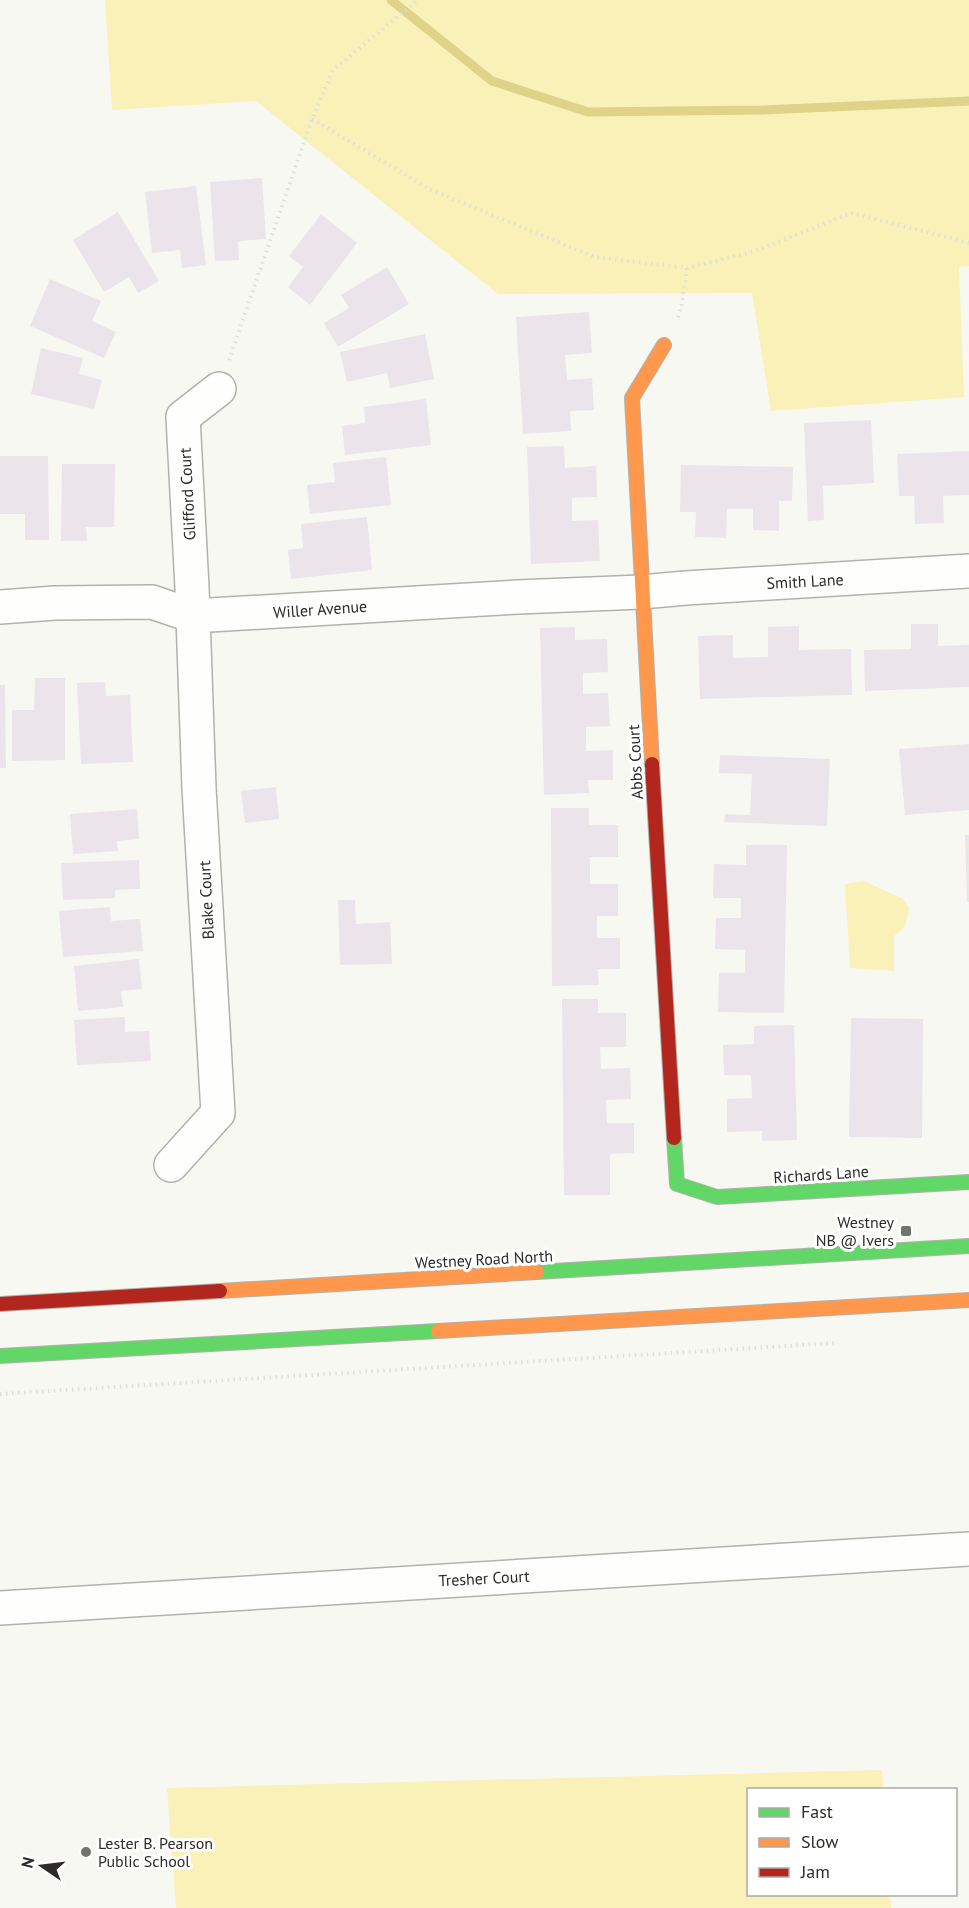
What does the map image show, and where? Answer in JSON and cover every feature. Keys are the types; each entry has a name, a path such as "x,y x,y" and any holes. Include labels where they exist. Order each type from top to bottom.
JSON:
{"main road":[{"name":"Abbs Court","path":"664,345 632,398 641,592 677,1184"},
{"name":"Richards Lane","path":"677,1184 717,1197 969,1182"},
{"name":"Westney Road North","path":"0,1304 969,1246"},
{"path":"0,1356 969,1300"}],"street":[{"name":"Glifford Court","path":"193,616 183,417 219,389"},
{"name":"Smith Lane","path":"641,592 969,571"},
{"name":"Willer Avenue","path":"0,607 56,603 152,602 193,616 641,592"},
{"name":"Blake Court","path":"171,1165 218,1113 199,788 193,616"},
{"name":"Tresher Court","path":"0,1608 969,1549"}],"path":[{"path":"219,389 312,119 333,70 418,0"},
{"path":"312,119 431,190 595,257 687,267 755,250 851,213 969,243"},
{"path":"664,345 681,309 687,267"},
{"path":"0,1394 837,1342"}],"shaded area":[{"path":"105,0 969,0 969,266 959,267 964,397 771,411 752,293 498,294 256,101 112,110"},
{"path":"864,881 903,899 909,908 905,925 894,936 894,971 850,968 845,884"},
{"path":"882,1770 883,1788 747,1788 747,1896 890,1896 891,1908 176,1908 167,1788"}],"building":[{"path":"262,178 266,239 238,241 239,260 215,261 210,182"},
{"path":"196,186 206,265 182,268 180,250 152,253 145,192"},
{"path":"118,212 159,281 138,293 129,277 104,292 73,240"},
{"path":"321,214 357,243 310,305 288,287 303,267 289,256"},
{"path":"387,267 409,304 338,347 324,323 349,308 341,295"},
{"path":"50,279 101,301 92,321 116,332 104,358 30,326"},
{"path":"589,312 592,353 565,355 567,380 592,378 594,410 570,411 571,431 523,434 516,317"},
{"path":"425,334 434,379 390,388 387,373 347,382 340,352"},
{"path":"41,348 83,358 79,374 102,380 94,409 31,394"},
{"path":"426,399 431,445 345,455 342,426 365,423 364,407"},
{"path":"871,420 874,483 823,486 824,520 808,521 804,423"},
{"path":"564,446 565,468 596,466 597,497 572,498 572,521 598,520 600,561 531,564 527,447"},
{"path":"969,451 969,495 943,496 944,523 915,524 914,496 899,496 897,454"},
{"path":"0,456 48,456 49,540 25,540 25,514 0,514"},
{"path":"386,457 391,505 310,514 307,485 335,482 333,463"},
{"path":"62,464 115,464 114,527 86,527 87,541 61,541"},
{"path":"681,465 793,467 792,501 779,501 779,531 753,530 753,509 727,509 726,538 695,537 696,512 680,512"},
{"path":"367,517 372,570 291,579 288,550 303,548 301,524"},
{"path":"911,624 938,624 938,646 969,645 969,687 865,691 864,650 911,649"},
{"path":"799,626 799,650 851,649 852,695 700,699 698,636 733,635 733,658 768,657 768,627"},
{"path":"575,627 575,640 607,639 608,672 583,673 583,694 608,693 610,726 586,727 586,751 613,750 613,780 588,780 589,793 544,795 540,628"},
{"path":"35,678 65,678 65,760 12,761 12,710 34,710"},
{"path":"105,682 106,696 130,695 133,762 81,764 77,683"},
{"path":"0,685 5,685 6,768 0,768"},
{"path":"969,744 969,810 905,815 899,749"},
{"path":"720,755 830,759 827,826 724,822 725,814 750,815 752,774 719,773"},
{"path":"276,787 279,819 245,823 241,791"},
{"path":"551,808 589,808 589,825 618,825 618,857 590,857 590,884 618,884 618,916 597,916 597,938 620,938 620,969 598,969 599,985 552,986"},
{"path":"137,809 139,839 117,841 118,851 73,854 70,814"},
{"path":"965,835 969,835 969,902 967,902"},
{"path":"746,845 787,845 784,1013 718,1012 719,973 745,973 745,950 715,949 716,918 741,918 741,898 713,898 714,864 746,865"},
{"path":"139,860 140,889 115,890 115,898 63,900 61,863"},
{"path":"338,900 355,900 356,924 390,922 392,964 340,965"},
{"path":"110,907 111,921 140,919 143,951 63,957 59,911"},
{"path":"139,959 142,989 121,991 123,1007 78,1011 74,966"},
{"path":"562,999 598,999 598,1013 626,1013 626,1047 600,1047 601,1069 630,1068 631,1099 606,1100 607,1123 634,1123 634,1153 610,1154 610,1195 564,1195"},
{"path":"125,1017 125,1032 149,1031 151,1061 77,1065 74,1020"},
{"path":"851,1018 923,1019 922,1138 849,1137"},
{"path":"794,1025 797,1140 762,1141 762,1131 727,1132 727,1099 752,1098 751,1075 724,1075 723,1045 754,1044 754,1026"}],"waterway":[{"path":"391,0 492,81 588,112 762,110 969,101"}],"traffic: fast":[{"path":"674,1138 677,1184 717,1197 969,1182"},
{"path":"537,1272 969,1246"},
{"path":"0,1356 438,1331"}],"traffic: slow":[{"path":"652,764 632,398 664,345"},
{"path":"220,1291 537,1272"},
{"path":"438,1331 969,1300"}],"traffic: jam":[{"path":"652,764 674,1138"},
{"path":"0,1304 220,1291"}],"place":[{"name":"Westney NB @ Ivers","path":"906,1231"},
{"name":"Lester B. Pearson Public School","path":"86,1852"}]}
